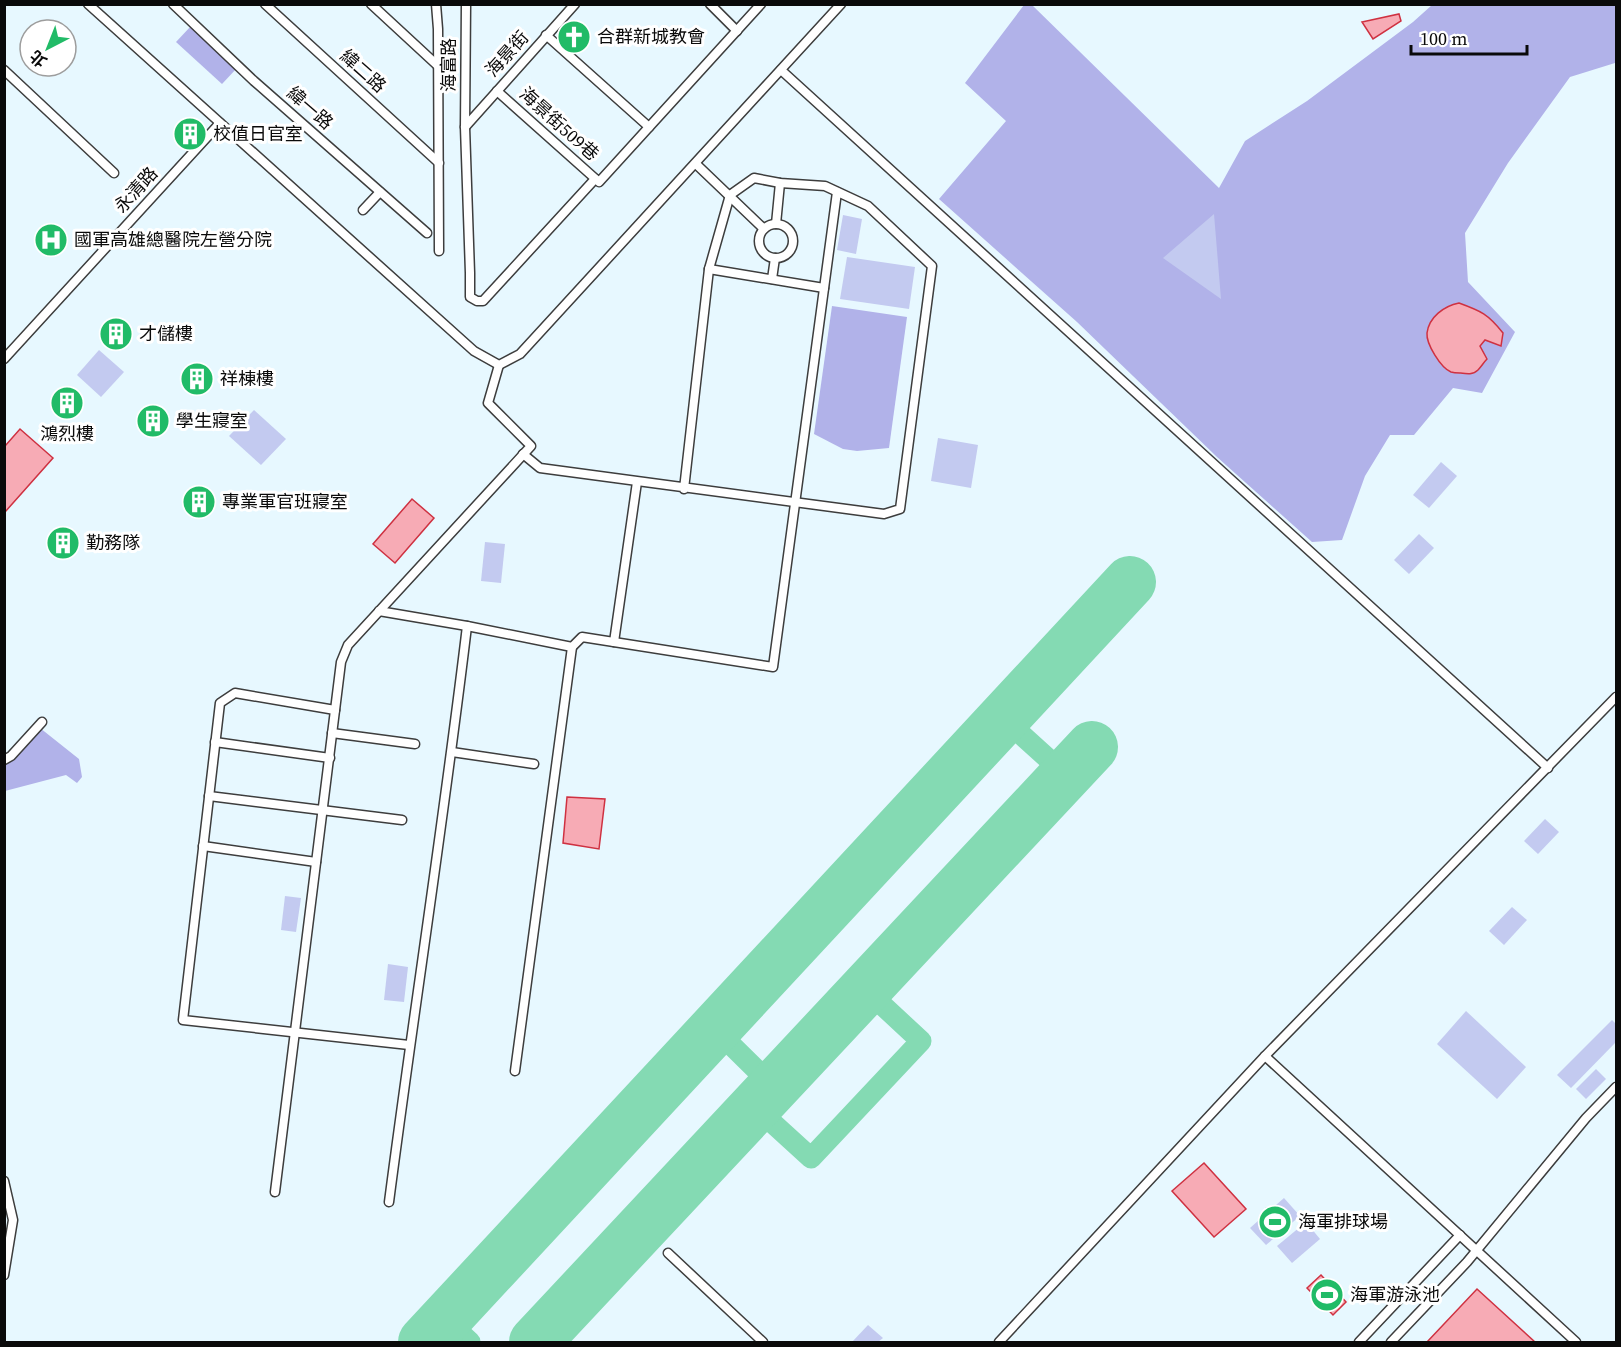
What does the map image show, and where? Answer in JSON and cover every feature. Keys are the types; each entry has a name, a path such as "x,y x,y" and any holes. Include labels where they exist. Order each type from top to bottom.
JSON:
{"street":[{"path":"88,4 474,351 499,365"},
{"name":"緯一路","path":"173,4 254,81 427,233"},
{"name":"緯二路","path":"265,4 439,163"},
{"path":"370,4 437,65"},
{"path":"436,4 439,251"},
{"name":"海富路","path":"466,4 465,127 470,297 483,301 597,180"},
{"name":"海景街","path":"465,127 575,4"},
{"path":"710,4 737,31"},
{"path":"597,180 649,127 761,4"},
{"path":"275,1192 341,662 348,645 531,446 488,403 499,365 520,354 841,4"},
{"path":"546,35 649,127"},
{"path":"4,70 114,173"},
{"path":"781,70 1548,768"},
{"name":"海景街509巷","path":"497,91 597,180"},
{"name":"永清路","path":"4,359 220,123"},
{"path":"696,164 764,229"},
{"path":"523,454 540,468 684,489 884,514 900,509 932,266 868,206 825,186 780,183 754,178 730,195 709,269 684,489"},
{"path":"776,224 780,183"},
{"path":"363,210 380,192"},
{"path":"515,1071 572,647 582,637 773,667 837,192"},
{"path":"776,224 790,231 793,242 789,252 775,258 765,254 759,244 759,239 764,229 776,224"},
{"path":"772,279 775,258"},
{"path":"709,269 824,288"},
{"path":"614,642 637,482"},
{"path":"379,611 572,647"},
{"path":"389,1202 409,1045 452,752 467,626"},
{"path":"335,710 235,693 220,703 183,1020 409,1045"},
{"path":"999,1342 1265,1056 1617,697"},
{"path":"4,760 11,756 42,722"},
{"path":"332,733 415,744"},
{"path":"215,742 330,758"},
{"path":"452,752 534,764"},
{"path":"209,796 402,820"},
{"path":"203,846 316,862"},
{"path":"1265,1056 1576,1342"},
{"path":"1391,1342 1477,1250 1587,1118 1617,1087"},
{"path":"4,1181 13,1220 4,1275"},
{"path":"1359,1342 1460,1235"},
{"path":"668,1253 763,1342"}],"shaded area":[{"path":"1024,5 1032,5 1219,188 1245,141 1307,101 1413,22 1432,5 1616,5 1616,64 1570,77 1508,163 1465,233 1468,282 1515,332 1482,393 1453,388 1414,435 1390,435 1365,476 1342,540 1312,542 1217,457 1077,322 939,199 1006,121 965,83"},
{"path":"1399,14 1401,21 1373,39 1362,22"},
{"path":"191,26 237,68 222,84 176,42"},
{"path":"1214,214 1221,299 1163,258"},
{"path":"843,215 862,219 856,254 837,250"},
{"path":"847,257 915,267 909,309 840,299"},
{"path":"1459,303 1484,314 1503,333 1501,346 1485,340 1480,346 1487,359 1476,372 1467,374 1447,370 1435,355 1427,338 1428,327 1434,317 1448,307"},
{"path":"832,306 907,317 889,448 857,451 843,449 814,434"},
{"path":"99,350 124,372 101,397 77,375"},
{"path":"254,410 286,439 261,465 229,436"},
{"path":"20,429 53,458 5,512 5,446"},
{"path":"938,438 978,445 971,488 931,481"},
{"path":"1441,462 1457,476 1429,508 1413,495"},
{"path":"412,499 434,518 395,563 373,544"},
{"path":"1419,534 1434,548 1409,574 1394,560"},
{"path":"485,542 505,544 501,583 481,581"},
{"path":"40,728 79,759 82,777 77,783 66,775 5,791 5,763"},
{"path":"567,797 605,799 599,849 563,843"},
{"path":"1545,819 1559,832 1538,854 1524,841"},
{"path":"285,896 301,898 296,932 281,930"},
{"path":"1512,907 1527,920 1504,945 1489,931"},
{"path":"388,964 408,967 404,1002 384,1000"},
{"path":"1466,1011 1526,1067 1497,1099 1437,1044"},
{"path":"1612,1020 1616,1024 1616,1042 1571,1088 1557,1075"},
{"path":"1596,1069 1606,1079 1586,1099 1576,1089"},
{"path":"1204,1163 1246,1209 1214,1237 1172,1191"},
{"name":"海軍排球場","path":"1284,1198 1300,1216 1266,1245 1250,1228"},
{"path":"1306,1222 1320,1239 1292,1263 1277,1246"},
{"name":"海軍游泳池","path":"1321,1275 1346,1302 1333,1315 1307,1288"},
{"path":"1477,1289 1535,1342 1427,1342"},
{"path":"868,1325 883,1338 878,1342 852,1342"}],"taxiway":[{"path":"1003,718 1066,775"},
{"path":"755,1107 811,1158 921,1041 865,989"},
{"path":"715,1029 774,1087"},
{"path":"445,1319 470,1342"}],"runway":[{"path":"424,1342 1130,582"},
{"path":"535,1342 1092,747"}],"place":[{"name":"合群新城教會","path":"574,37"},
{"name":"校值日官室","path":"190,134"},
{"name":"國軍高雄總醫院左營分院","path":"51,240"},
{"name":"才儲樓","path":"116,334"},
{"name":"祥棟樓","path":"197,379"},
{"name":"鴻烈樓","path":"67,403"},
{"name":"學生寢室","path":"153,421"},
{"name":"專業軍官班寢室","path":"199,502"},
{"name":"勤務隊","path":"63,543"},
{"name":"海軍排球場","path":"1275,1222"},
{"name":"海軍游泳池","path":"1327,1295"}]}
